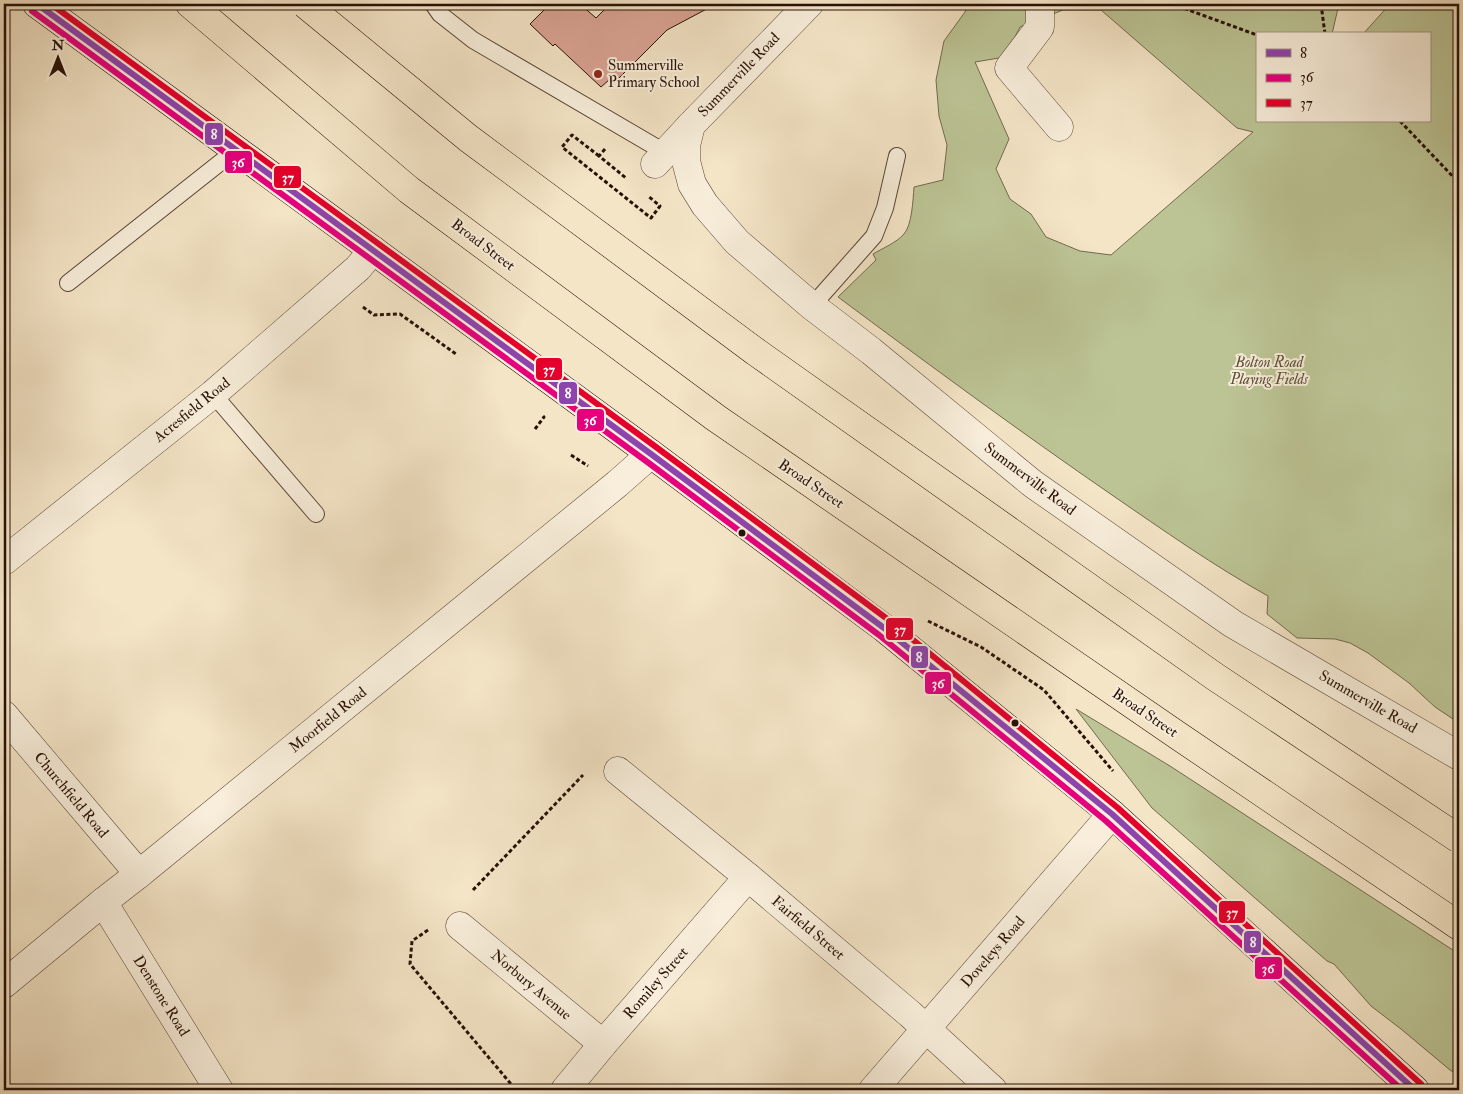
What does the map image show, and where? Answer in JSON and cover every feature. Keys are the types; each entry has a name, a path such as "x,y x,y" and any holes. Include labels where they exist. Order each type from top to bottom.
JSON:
{"highway":[{"name":"Broad Street","path":"190,4 409,190 716,418 1459,926"},
{"path":"305,4 468,138 756,352 1214,676 1459,839"}],"street":[{"path":"37,4 651,454 884,628 1112,814 1415,1090"},
{"name":"Summerville Road","path":"660,158 809,4"},
{"path":"1040,4 1040,27 1008,68 1060,127"},
{"name":"Summerville Road","path":"691,125 686,146 686,161 692,184 705,205 737,242 812,306 871,351 1033,484 1233,624 1459,756"},
{"name":"Acresfield Road","path":"4,561 213,394 358,268 373,250"},
{"name":"Moorfield Road","path":"4,984 639,466 651,454"},
{"name":"Churchfield Road","path":"4,715 139,874"},
{"name":"Fairfield Street","path":"618,771 748,877 927,1029 993,1090"},
{"name":"Doveleys Road","path":"874,1090 1112,814"},
{"name":"Romiley Street","path":"565,1090 748,877"},
{"name":"Denstone Road","path":"103,902 219,1090"},
{"name":"Norbury Avenue","path":"448,926 603,1044"}],"lane":[{"path":"433,4 440,14 474,40 660,158"},
{"path":"68,283 236,150"},
{"path":"812,306 874,236 885,208 897,156"},
{"path":"213,394 316,514"}],"path":[{"path":"1172,4 1256,36"},
{"path":"1321,4 1325,32"},
{"path":"1401,122 1459,183"},
{"path":"630,181 572,135 562,147 652,218 660,206 645,194"},
{"path":"599,156 608,144"},
{"path":"374,315 400,314 456,354"},
{"path":"535,429 544,417 536,411"},
{"path":"474,890 583,775"},
{"path":"448,926 412,941 410,964 516,1090"}],"green space":[{"name":"Bolton Road Playing Fields","path":"969,4 1339,4 1332,32 1256,32 1256,122 1430,122 1430,32 1365,32 1390,4 1459,4 1459,723 1435,707 1409,683 1368,653 1350,643 1335,639 1297,638 1267,614 1268,596 1189,547 1077,471 838,297 876,260 873,254 893,243 907,230 913,205 914,187 943,180 947,145 939,116 936,80 944,41","holes":["1063,10 1101,10 1237,128 1253,132 1111,255 1080,251 1046,237 1031,214 1010,199 996,169 1009,139 975,62 1005,57 1020,27"]},
{"path":"1076,709 1170,766 1459,954 1459,1075 1450,1070 1371,1006 1334,964 1327,961 1152,808"}],"building":[{"path":"550,4 580,4 596,18 610,4 716,4 667,30 614,83 610,79 601,87 555,44 553,46 530,24"}],"transit line":[{"name":"8","path":"37,4 651,454 884,628 1112,814 1415,1090"},
{"name":"37","path":"51,4 656,447 890,621 1118,808 1421,1084"},
{"name":"36","path":"32,11 646,461 879,635 1106,821 1402,1090"}],"place":[{"name":"Summerville Primary School","path":"598,74"}]}
